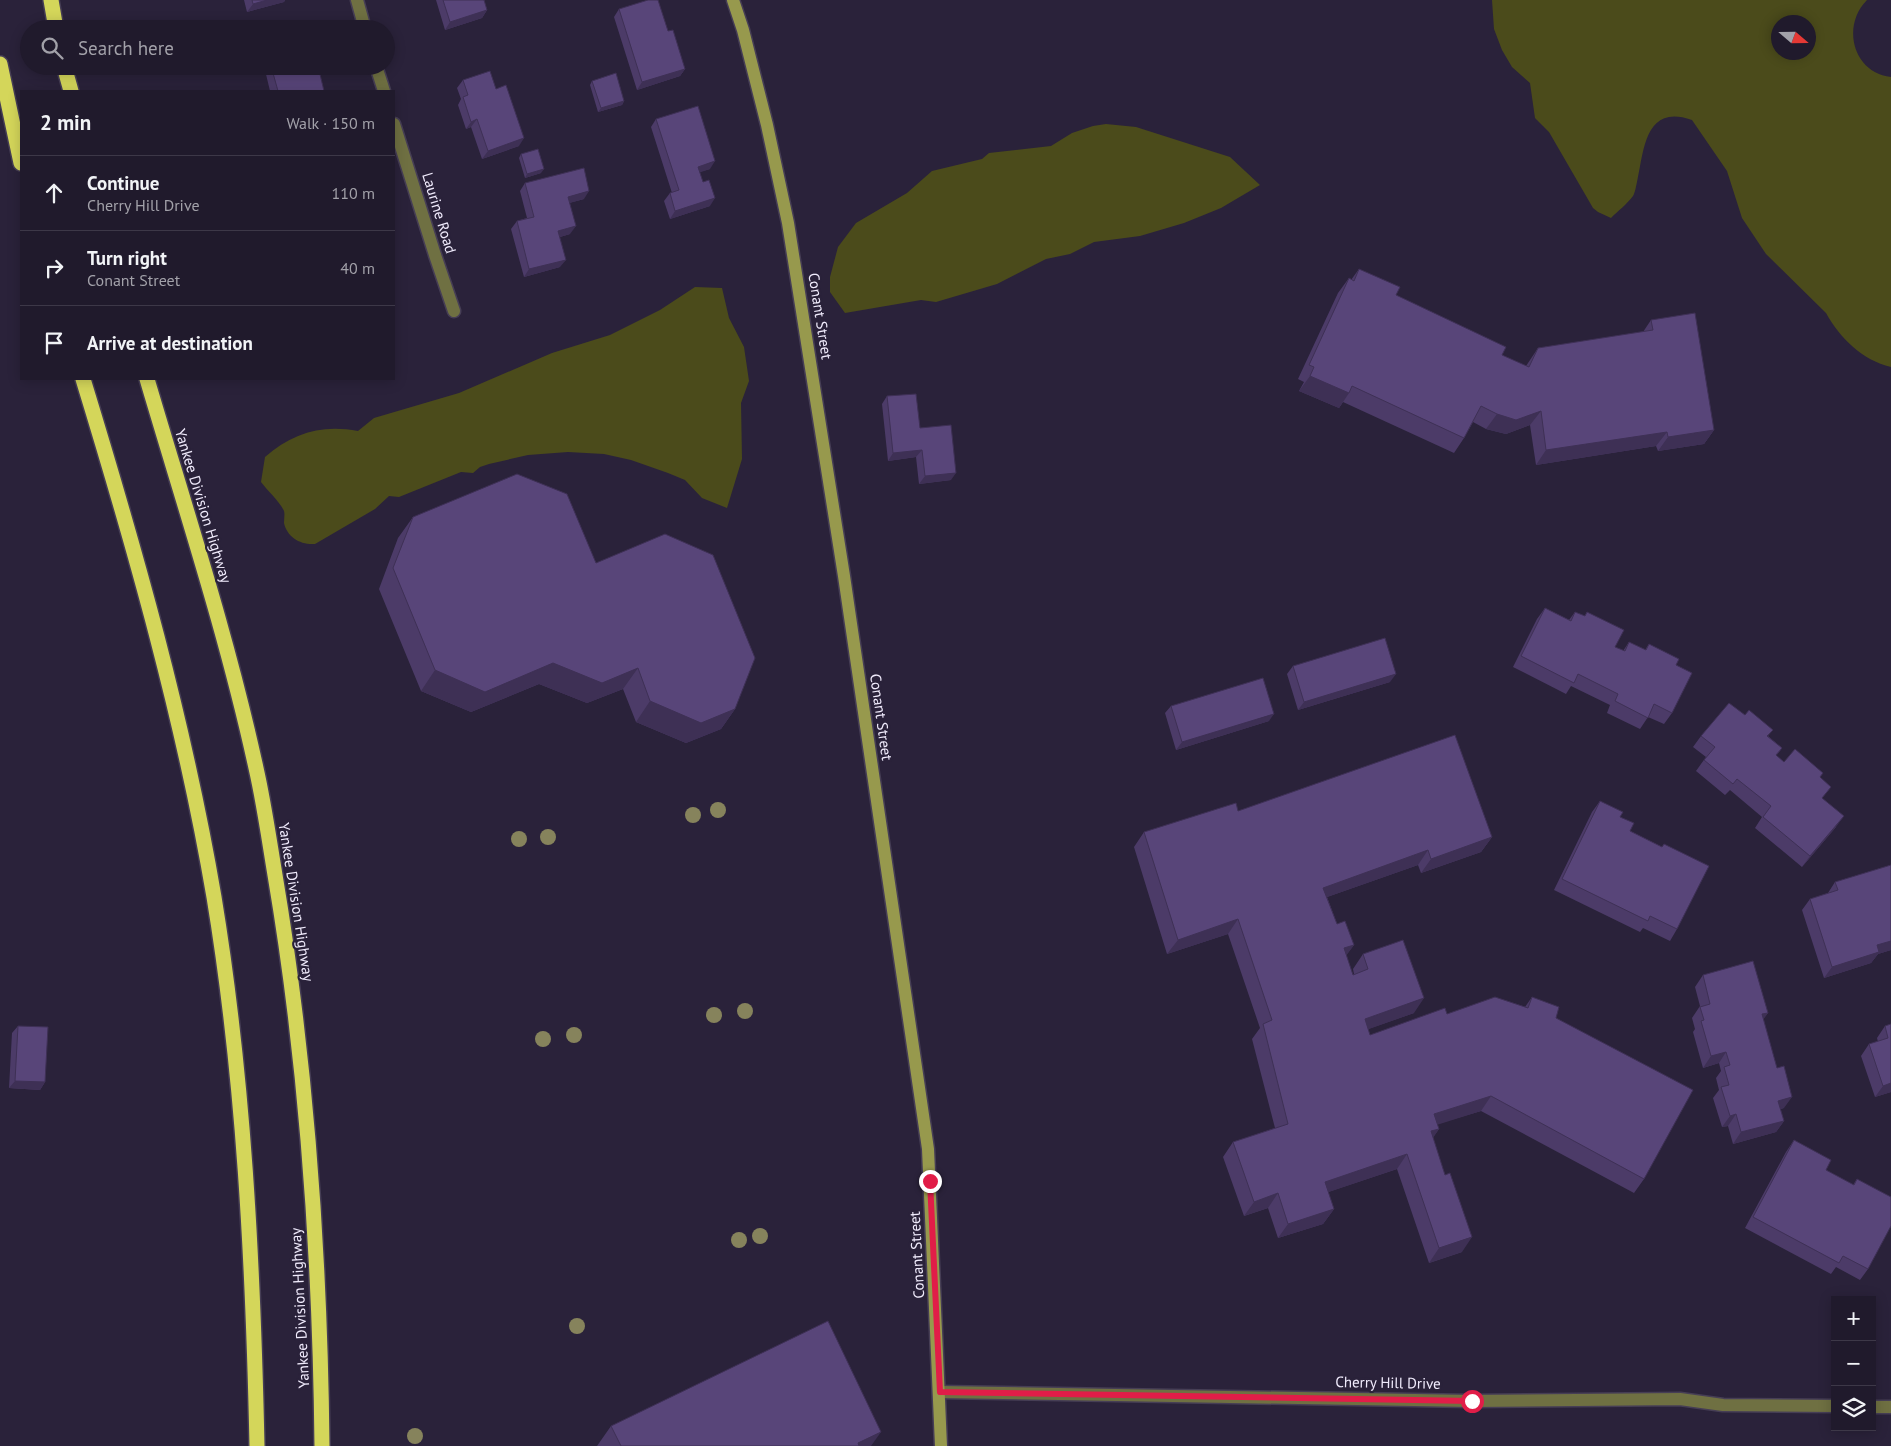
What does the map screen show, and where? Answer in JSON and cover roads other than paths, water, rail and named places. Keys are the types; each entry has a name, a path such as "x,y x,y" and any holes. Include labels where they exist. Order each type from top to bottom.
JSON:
{"highway":[{"path":"51,0 54,20"},
{"path":"0,64 20,158"},
{"path":"67,75 71,90"},
{"path":"83,380 165,665 190,773 214,897 231,1018 243,1125 251,1246 257,1446"},
{"name":"Yankee Division Highway","path":"146,380 233,669 257,771 288,956 299,1049 312,1192 322,1446"}],"main road":[{"name":"Conant Street","path":"733,0 762,107 788,223 860,680 928,1149 941,1446"}],"street":[{"path":"358,0 363,20"},
{"path":"379,75 384,90"},
{"name":"Laurine Road","path":"395,127 434,255 454,311"},
{"name":"Cherry Hill Drive","path":"940,1392 1472,1401 1680,1399 1723,1405 1831,1406"},
{"path":"1876,1406 1891,1407"}]}
